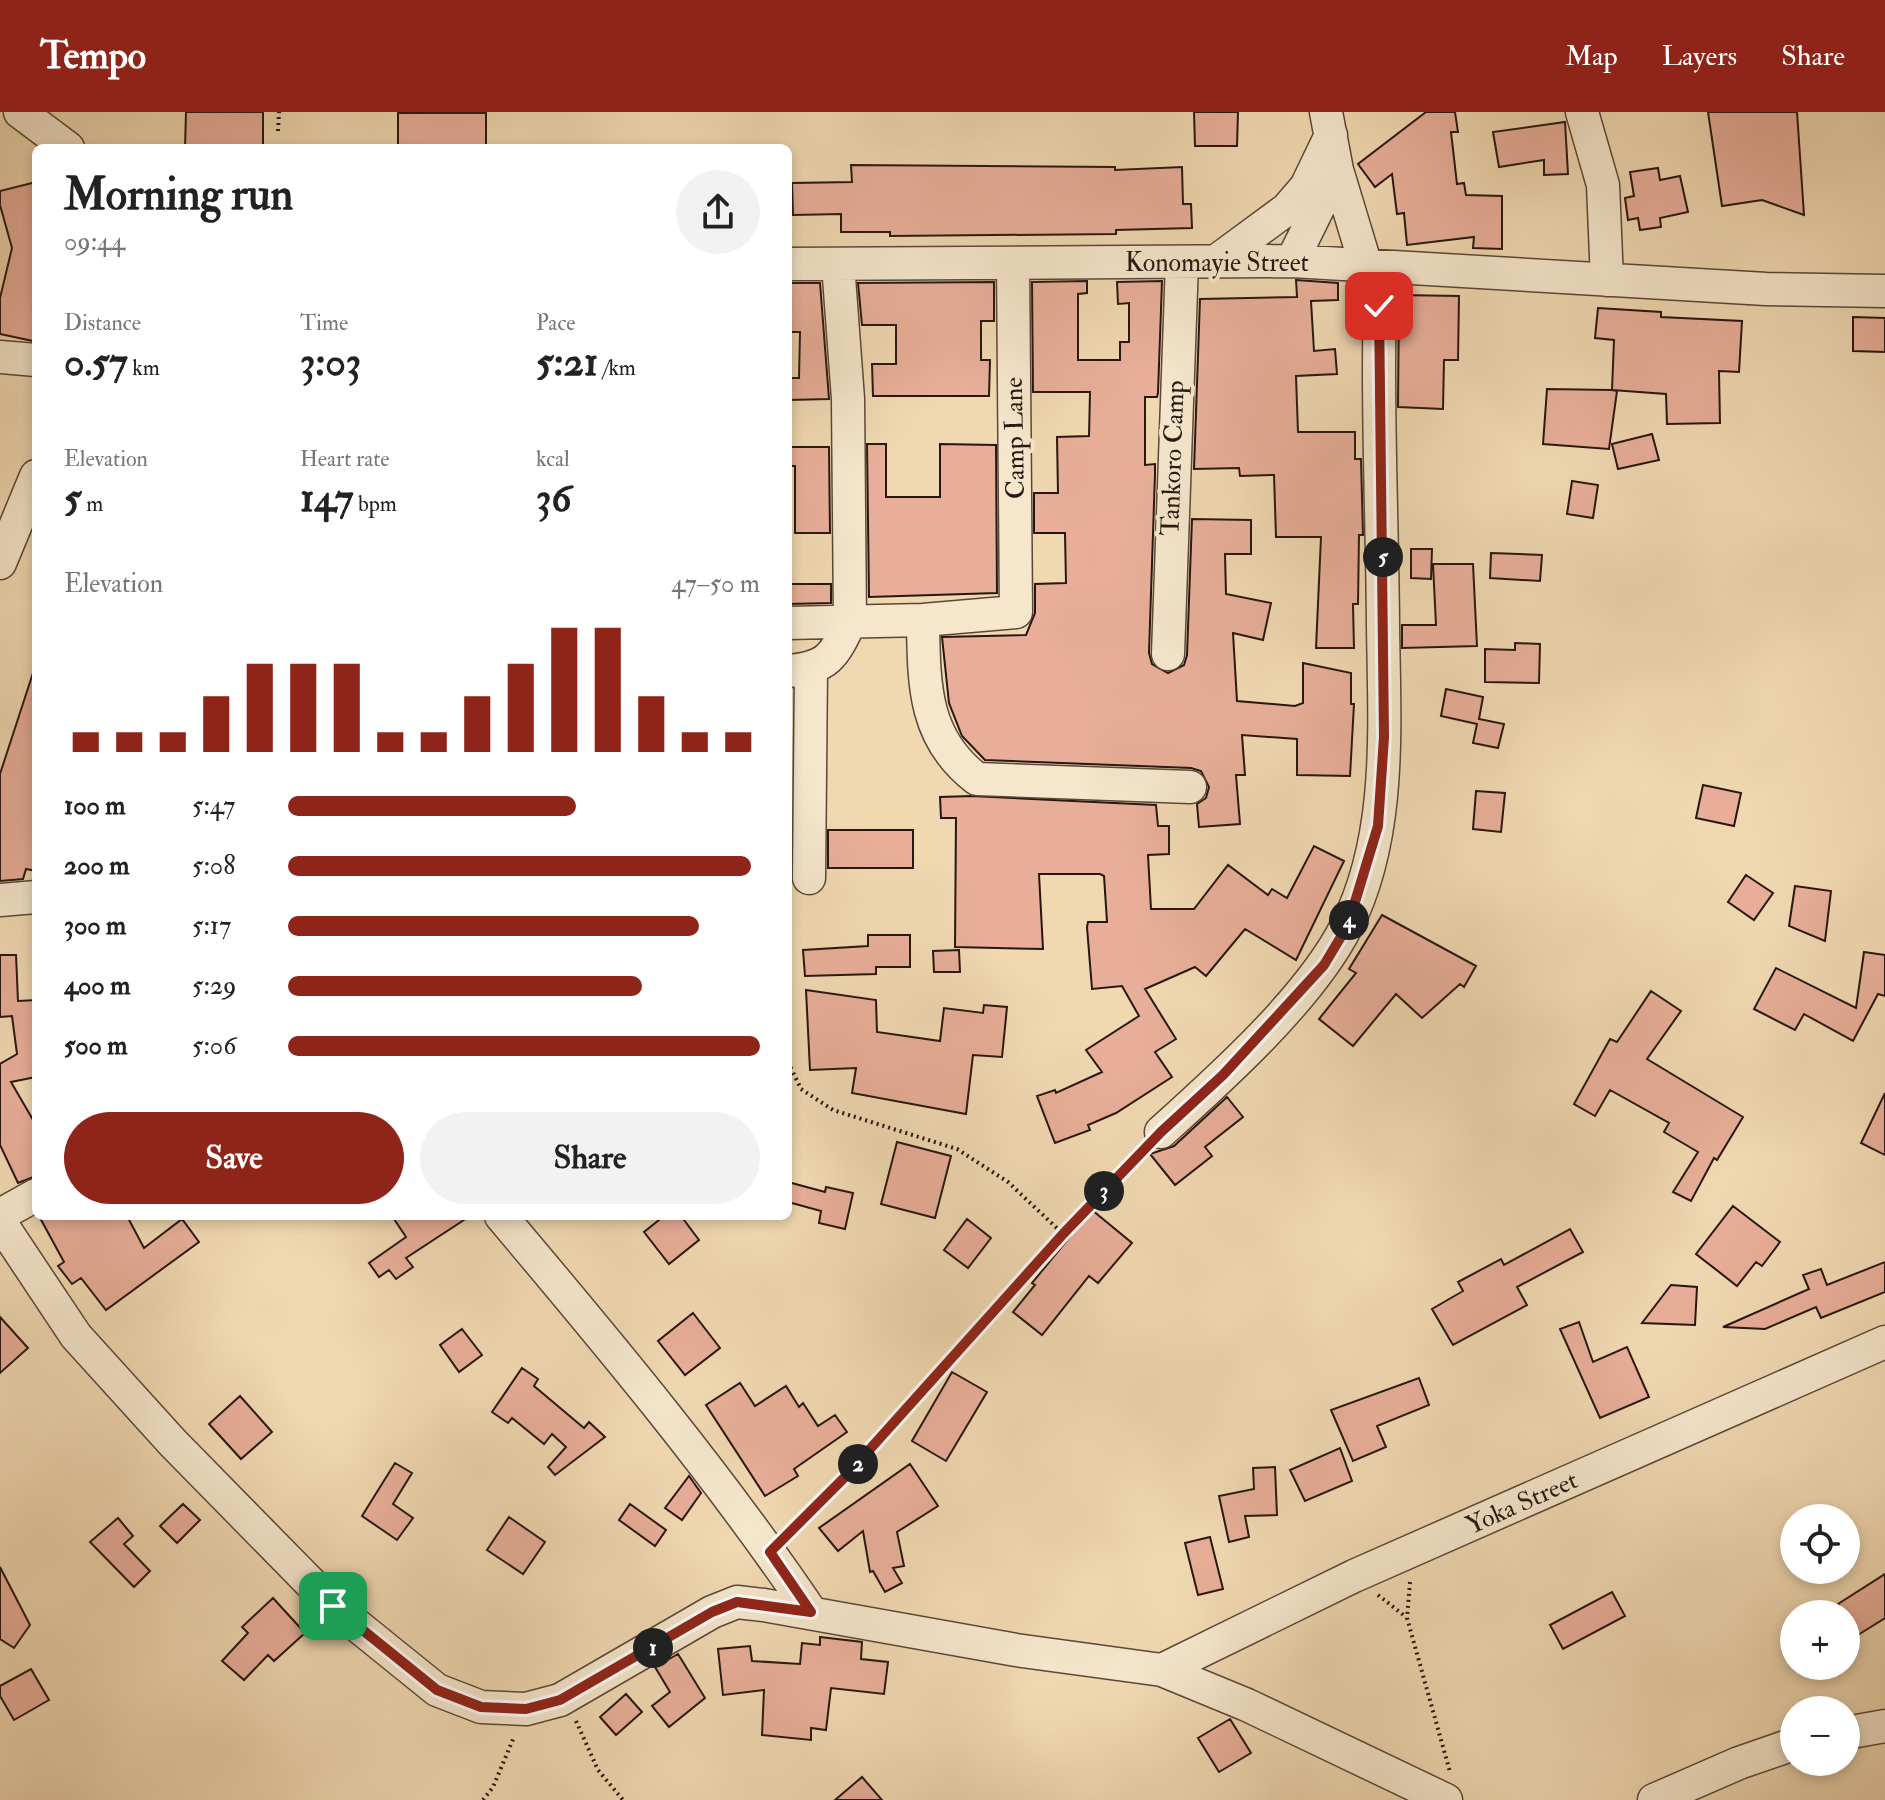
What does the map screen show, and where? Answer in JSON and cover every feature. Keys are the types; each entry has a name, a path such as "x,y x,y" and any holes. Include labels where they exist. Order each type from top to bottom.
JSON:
{"street":[{"path":"20,112 55,143"},
{"path":"1582,112 1603,185 1607,280"},
{"path":"1161,1132 1223,1075 1324,965 1348,925 1378,826 1384,737 1374,267 1337,170 1328,124"},
{"path":"1215,262 1287,209 1306,187 1328,124"},
{"path":"1292,261 1337,170"},
{"name":"Konomayie Street","path":"792,264 1292,261 1607,280 1885,291"},
{"name":"Tankoro Camp","path":"1168,654 1182,262"},
{"name":"Camp Lane","path":"923,620 1016,612 1013,263"},
{"path":"809,878 799,670 835,655 850,622 848,399 838,264"},
{"path":"0,357 32,360"},
{"path":"0,563 32,486"},
{"path":"792,623 923,620 924,661 934,729 955,762 977,779 1190,787"},
{"path":"0,900 32,897"},
{"path":"0,1215 32,1197"},
{"path":"504,1220 632,1372 770,1552 811,1612"},
{"path":"0,1222 76,1336 173,1443 333,1606 437,1690 481,1707 526,1709 560,1700 712,1612 737,1602 811,1612 1002,1648 1162,1670 1450,1792"},
{"name":"Yoka Street","path":"1162,1670 1354,1576 1885,1342"},
{"path":"1860,1730 1885,1726"},
{"path":"1654,1800 1780,1749"}],"path":[{"path":"278,131 279,112"},
{"path":"792,1070 801,1089 833,1110 867,1124 937,1142 979,1161 1017,1189 1063,1234"},
{"path":"770,1552 875,1445 1063,1234 1161,1132"},
{"path":"1413,1552 1407,1618 1450,1792"},
{"path":"560,1700 583,1731 598,1770 623,1800"},
{"path":"483,1800 493,1787 526,1709"}],"building":[{"path":"186,112 263,112 263,144 185,144"},
{"path":"1194,112 1238,112 1237,146 1195,146"},
{"path":"1426,112 1455,112 1458,132 1451,132 1457,184 1464,183 1466,195 1502,196 1502,249 1473,248 1474,237 1407,245 1404,213 1397,214 1392,174 1375,187 1358,164"},
{"path":"1708,112 1797,112 1804,215 1762,200 1722,206"},
{"path":"398,113 486,113 486,144 398,144"},
{"path":"1565,122 1568,174 1544,175 1544,160 1499,167 1493,132"},
{"path":"851,165 1115,167 1115,170 1182,167 1183,204 1191,204 1192,228 1116,230 1116,234 890,236 890,232 841,232 841,214 793,215 792,183 852,182"},
{"path":"1658,168 1660,180 1680,176 1688,212 1660,218 1661,227 1640,230 1638,218 1628,220 1625,198 1634,196 1630,172"},
{"path":"32,183 32,341 0,334 0,298 12,248 0,205 0,191"},
{"path":"1296,280 1338,283 1338,300 1311,301 1314,351 1335,349 1337,374 1296,376 1298,432 1355,432 1355,459 1361,459 1363,535 1359,535 1358,604 1353,604 1354,648 1316,648 1321,537 1276,537 1274,475 1240,476 1239,468 1194,469 1200,299 1297,297"},
{"path":"1087,281 1087,293 1078,294 1078,360 1120,360 1120,342 1129,342 1129,303 1118,304 1117,282 1162,281 1158,393 1157,397 1145,397 1145,465 1155,464 1149,653 1152,664 1168,673 1184,665 1187,655 1192,519 1251,520 1251,554 1225,554 1226,594 1271,603 1263,640 1233,633 1237,701 1295,706 1303,703 1303,663 1351,673 1351,704 1354,704 1350,776 1297,775 1297,739 1242,735 1245,775 1236,775 1240,824 1199,827 1197,804 1206,798 1209,787 1201,771 1191,768 985,760 962,736 949,703 942,637 1026,635 1035,613 1035,584 1066,583 1065,533 1034,533 1034,493 1058,493 1057,437 1089,436 1090,392 1033,392 1032,282"},
{"path":"994,282 994,321 981,321 981,360 990,360 989,396 873,396 872,364 896,364 896,325 862,325 858,283"},
{"path":"792,283 820,283 829,399 792,400 792,378 799,378 800,332 792,332"},
{"path":"1399,295 1459,296 1458,360 1444,360 1443,409 1398,407"},
{"path":"1598,308 1661,312 1661,317 1742,321 1739,372 1719,371 1720,423 1667,424 1666,394 1612,390 1614,340 1595,338"},
{"path":"1853,317 1885,318 1885,352 1853,351"},
{"path":"1547,389 1617,391 1609,449 1543,444"},
{"path":"1652,434 1659,460 1618,469 1612,444"},
{"path":"867,444 886,444 886,497 940,497 940,444 996,445 997,593 869,597"},
{"path":"792,447 829,447 830,533 795,533 795,466 792,466"},
{"path":"1572,481 1598,485 1593,518 1567,514"},
{"path":"1411,549 1432,549 1431,579 1411,578"},
{"path":"1491,553 1542,555 1540,581 1490,578"},
{"path":"1433,564 1473,564 1477,646 1402,648 1402,625 1436,625"},
{"path":"792,584 831,584 831,603 792,604"},
{"path":"1515,643 1540,644 1539,683 1485,682 1485,649 1515,650"},
{"path":"32,676 32,870 26,869 23,879 0,881 0,774"},
{"path":"1446,689 1483,697 1479,719 1504,724 1498,748 1473,743 1477,724 1441,716"},
{"path":"1703,785 1741,793 1734,826 1696,818"},
{"path":"1476,791 1505,793 1501,832 1473,829"},
{"path":"940,797 1156,805 1158,826 1169,826 1169,854 1148,855 1151,909 1194,909 1228,865 1268,895 1272,889 1287,898 1314,846 1344,861 1296,960 1245,929 1206,976 1195,967 1145,989 1176,1039 1155,1052 1172,1077 1116,1113 1088,1125 1090,1130 1055,1143 1037,1096 1055,1090 1056,1093 1102,1072 1086,1050 1139,1016 1122,986 1092,989 1088,922 1107,922 1104,876 1100,874 1039,874 1043,949 955,947 956,818 941,818"},
{"path":"828,830 913,830 913,868 828,868"},
{"path":"1746,875 1773,893 1754,920 1728,902"},
{"path":"1795,886 1831,891 1825,941 1789,926"},
{"path":"1382,915 1476,966 1464,987 1460,984 1422,1018 1396,994 1353,1046 1319,1019 1356,973 1349,969"},
{"path":"868,935 910,935 910,967 876,967 876,974 805,976 803,950 868,946"},
{"path":"959,950 960,972 934,972 933,951"},
{"path":"1864,952 1885,955 1885,996 1878,994 1853,1041 1804,1014 1795,1030 1754,1009 1776,968 1856,1008"},
{"path":"0,955 16,955 18,1001 32,1000 32,1078 11,1082 32,1118 32,1178 18,1183 0,1145 0,1064 17,1054 12,1016 0,1017"},
{"path":"806,990 876,1000 877,1032 940,1041 944,1008 983,1013 984,1005 1007,1007 1002,1057 973,1055 966,1114 852,1093 856,1068 810,1070"},
{"path":"1651,991 1681,1011 1647,1059 1743,1117 1717,1160 1714,1158 1691,1201 1673,1192 1698,1152 1664,1132 1669,1123 1610,1090 1595,1116 1574,1104 1610,1039 1617,1042"},
{"path":"1885,1093 1885,1155 1861,1143"},
{"path":"1227,1097 1243,1117 1205,1147 1212,1156 1175,1185 1150,1154 1174,1146"},
{"path":"897,1142 951,1156 935,1218 881,1204"},
{"path":"792,1183 825,1192 826,1187 853,1193 845,1229 819,1223 821,1211 792,1203"},
{"path":"1733,1206 1780,1242 1762,1266 1756,1262 1737,1286 1696,1254"},
{"path":"1092,1210 1132,1243 1098,1283 1089,1276 1042,1335 1013,1312 1035,1285 1032,1283"},
{"path":"967,1219 991,1238 968,1268 944,1250"},
{"path":"41,1220 129,1220 144,1248 183,1220 199,1242 106,1310 81,1278 72,1284 58,1266 64,1262"},
{"path":"395,1220 464,1220 406,1258 413,1267 396,1279 389,1270 379,1277 369,1263 406,1237"},
{"path":"659,1220 684,1220 699,1240 669,1264 644,1232"},
{"path":"1570,1229 1583,1252 1517,1287 1527,1305 1453,1345 1432,1309 1463,1291 1458,1282 1501,1259 1504,1265"},
{"path":"1885,1262 1885,1292 1821,1318 1816,1307 1765,1329 1723,1327 1809,1289 1803,1275 1821,1269 1827,1285"},
{"path":"1671,1285 1697,1287 1695,1325 1642,1323"},
{"path":"693,1313 720,1348 685,1375 658,1341"},
{"path":"0,1317 28,1348 0,1373"},
{"path":"1579,1322 1593,1362 1627,1347 1649,1397 1600,1418 1560,1329"},
{"path":"462,1329 482,1355 459,1372 440,1345"},
{"path":"522,1368 538,1379 534,1386 584,1428 589,1422 605,1437 555,1475 548,1467 566,1447 552,1434 544,1444 512,1418 508,1423 492,1412"},
{"path":"952,1372 987,1392 946,1461 912,1441"},
{"path":"1419,1378 1429,1405 1377,1426 1386,1447 1353,1461 1331,1410"},
{"path":"740,1383 755,1406 786,1386 799,1407 803,1403 818,1426 835,1415 847,1432 794,1469 798,1476 765,1496 706,1405"},
{"path":"240,1396 272,1432 241,1459 209,1424"},
{"path":"1340,1448 1352,1481 1305,1501 1290,1470"},
{"path":"395,1463 412,1473 393,1504 413,1518 397,1540 362,1516"},
{"path":"910,1464 938,1506 897,1532 904,1566 893,1568 902,1583 885,1592 873,1571 870,1572 863,1531 838,1551 819,1528"},
{"path":"1275,1467 1277,1515 1245,1516 1249,1537 1229,1542 1219,1496 1254,1489 1253,1468"},
{"path":"689,1476 701,1493 682,1520 665,1508"},
{"path":"183,1504 200,1520 177,1543 160,1526"},
{"path":"630,1504 666,1530 655,1546 619,1520"},
{"path":"509,1517 545,1542 523,1574 487,1550"},
{"path":"118,1518 133,1536 124,1544 150,1571 134,1587 90,1542"},
{"path":"1210,1537 1223,1589 1198,1595 1185,1543"},
{"path":"0,1567 30,1625 14,1648 0,1639"},
{"path":"1885,1574 1885,1618 1860,1634 1860,1600 1844,1600"},
{"path":"1612,1592 1625,1616 1563,1649 1550,1625"},
{"path":"273,1598 305,1633 274,1661 268,1655 244,1680 222,1661 248,1633 242,1627"},
{"path":"820,1637 862,1642 861,1659 888,1662 884,1694 831,1688 826,1730 811,1728 811,1740 762,1735 764,1690 723,1695 718,1649 750,1646 752,1661 800,1664 802,1643 820,1645"},
{"path":"678,1654 705,1698 669,1727 652,1706 670,1692 655,1667"},
{"path":"31,1669 49,1700 14,1720 0,1696 0,1686"},
{"path":"626,1694 642,1712 616,1735 600,1717"},
{"path":"1230,1719 1251,1753 1219,1772 1198,1738"},
{"path":"862,1777 882,1800 835,1800"}],"route":[{"path":"333,1606 437,1690 481,1707 526,1709 560,1700 712,1612 737,1602 811,1612 770,1552 885,1434 1063,1234 1161,1132 1223,1075 1324,965 1348,925 1378,826 1384,737 1379,306"}]}
